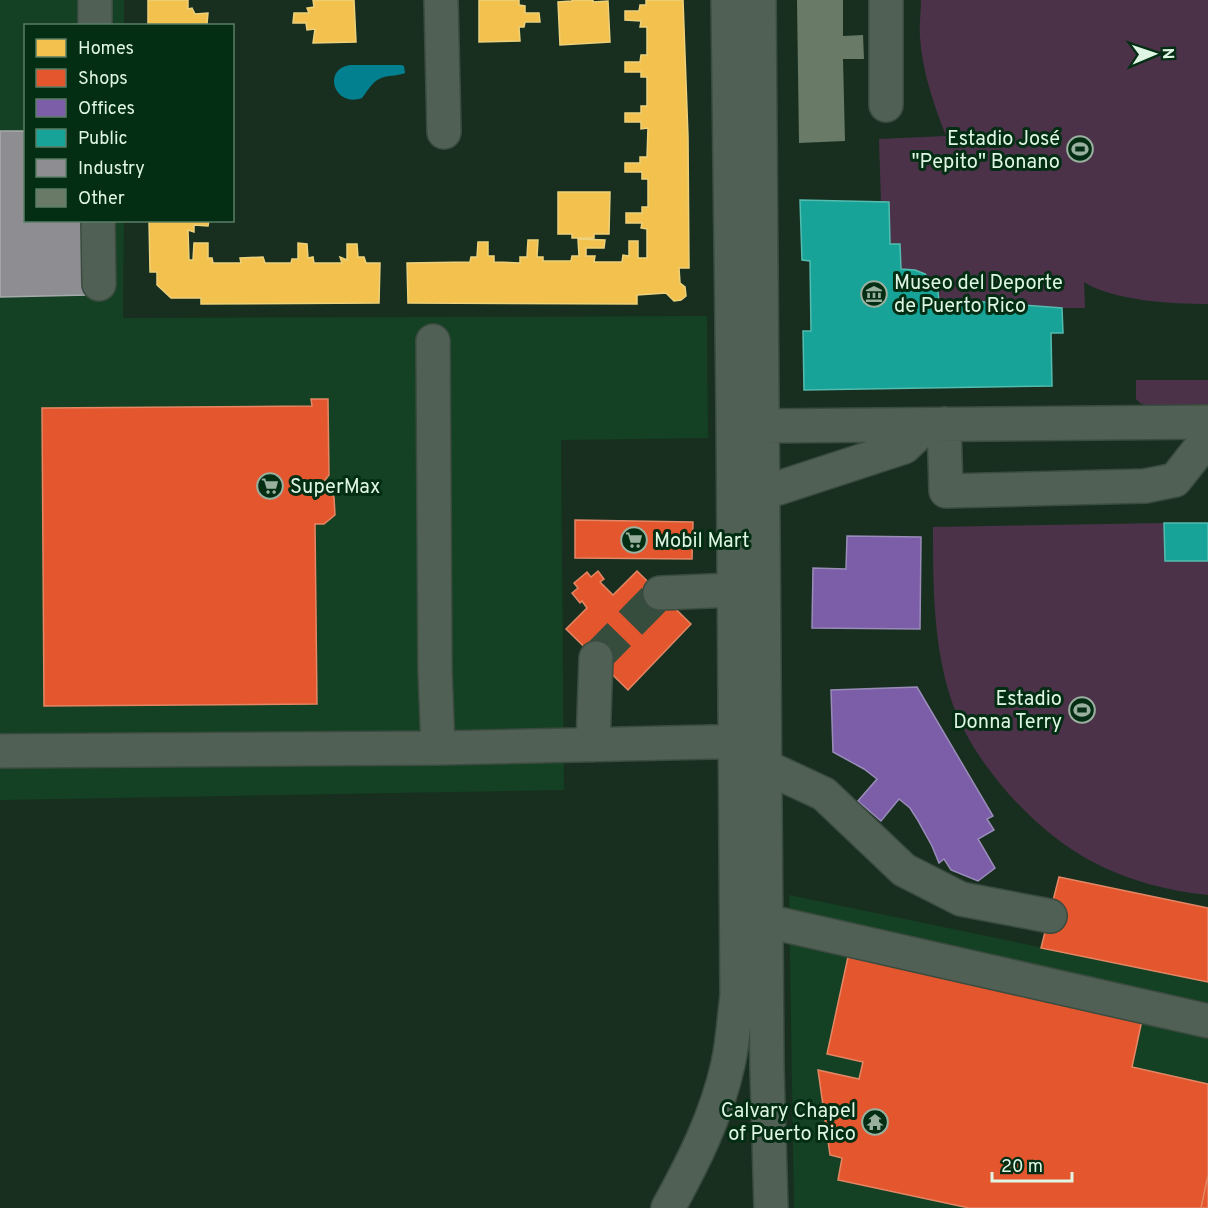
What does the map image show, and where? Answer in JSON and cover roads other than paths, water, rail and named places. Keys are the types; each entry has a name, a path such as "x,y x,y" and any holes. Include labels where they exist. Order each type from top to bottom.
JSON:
{"street":[{"path":"95,0 95,24"},
{"path":"441,0 444,132"},
{"path":"728,0 734,590 755,750 766,921 771,1208"},
{"path":"668,1208 709,1127 719,1100 728,1063 737,996 755,750 762,493 759,0"},
{"path":"886,0 886,105"},
{"path":"98,222 99,284"},
{"path":"432,341 438,748"},
{"path":"762,426 1208,422"},
{"path":"935,424 946,491 1161,484 1175,480 1208,438"},
{"path":"762,493 904,447 935,424"},
{"path":"660,593 734,590"},
{"path":"592,745 596,658"},
{"path":"0,752 592,745 755,750 824,794 904,870 961,899 1050,916"},
{"path":"766,921 1208,1021"}],"water":[{"path":"350,65 401,65 404,66 405,73 380,78 362,98 352,100 344,98 339,93 334,80 341,68"}],"tunnel":[{"path":"596,658 660,593"}],"place":[{"name":"Estadio José \"Pepito\" Bonano","path":"1080,149"},
{"name":"Museo del Deporte de Puerto Rico","path":"874,294"},
{"name":"SuperMax","path":"270,486"},
{"name":"Mobil Mart","path":"634,540"},
{"name":"Estadio Donna Terry","path":"1082,710"},
{"name":"Calvary Chapel of Puerto Rico","path":"875,1122"}]}
